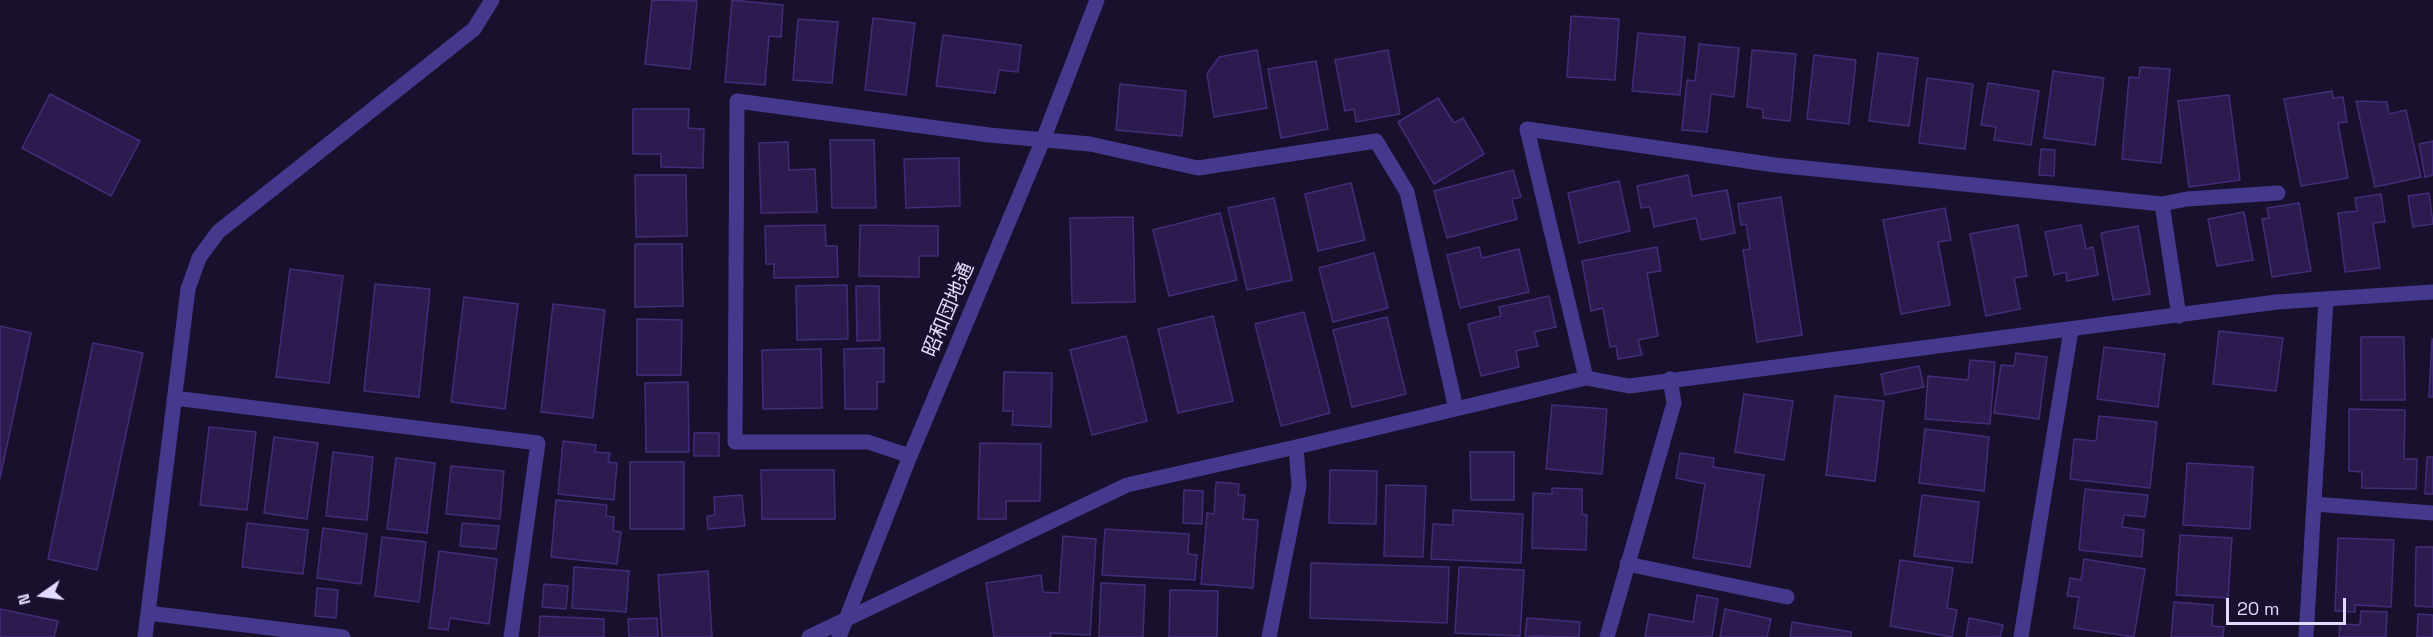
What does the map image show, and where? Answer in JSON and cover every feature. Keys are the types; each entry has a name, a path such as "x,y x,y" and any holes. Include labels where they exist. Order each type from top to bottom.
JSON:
{"street":[{"path":"145,637 188,289 199,258 218,232 474,29 492,0"},
{"name":"昭和団地通","path":"839,637 910,456 1043,140 1097,0"},
{"path":"910,456 868,442 735,442 737,101 1089,144 1198,168 1376,141 1407,192 1456,409"},
{"path":"1586,378 1527,129 1775,165 2162,204 2187,199 2278,193"},
{"path":"2162,204 2179,316"},
{"path":"809,637 1126,485 1586,378 1629,386 2277,302 2433,292"},
{"path":"2306,637 2326,300"},
{"path":"2021,637 2071,330"},
{"path":"1607,637 1674,403 1670,379"},
{"path":"174,398 538,443 511,637"},
{"path":"1269,637 1299,486 1296,447"},
{"path":"2314,504 2433,513"},
{"path":"1628,564 1787,597"},
{"path":"148,613 343,637"}],"building":[{"path":"652,0 697,1 690,69 645,64"},
{"path":"732,0 783,5 781,37 769,36 765,85 725,82"},
{"path":"1571,16 1619,19 1615,80 1567,77"},
{"path":"873,18 915,23 906,95 865,90"},
{"path":"798,19 838,22 832,83 793,80"},
{"path":"1638,33 1685,37 1680,95 1632,91"},
{"path":"943,35 1021,45 1018,72 999,70 995,93 936,86"},
{"path":"1699,44 1739,48 1734,97 1711,94 1707,132 1682,130 1687,80 1695,81"},
{"path":"1257,50 1267,108 1214,117 1207,74 1219,57"},
{"path":"1388,50 1400,114 1356,122 1354,109 1345,111 1335,60"},
{"path":"1752,50 1796,54 1790,121 1763,118 1763,109 1747,107"},
{"path":"1878,53 1918,58 1909,126 1869,121"},
{"path":"1814,55 1856,60 1849,124 1807,119"},
{"path":"1316,61 1328,129 1281,138 1268,69"},
{"path":"2140,67 2170,69 2161,163 2122,159 2129,77 2139,78"},
{"path":"2053,71 2104,78 2095,145 2044,138"},
{"path":"1927,78 1973,84 1965,149 1919,143"},
{"path":"1988,83 2039,91 2031,145 1994,140 1996,127 1981,125"},
{"path":"1120,84 1186,91 1182,136 1116,130"},
{"path":"2332,91 2333,98 2343,97 2347,122 2338,123 2348,178 2301,186 2284,99"},
{"path":"50,94 140,141 111,196 22,148"},
{"path":"2229,95 2240,180 2189,187 2178,101"},
{"path":"1438,98 1454,123 1463,118 1484,154 1434,184 1398,122"},
{"path":"2356,101 2387,102 2389,114 2406,110 2421,177 2375,187"},
{"path":"633,109 689,109 688,128 704,129 703,168 661,167 661,154 633,154"},
{"path":"830,140 874,140 876,208 832,208"},
{"path":"2433,141 2433,175 2425,177 2419,144"},
{"path":"788,142 789,170 815,169 817,212 761,213 759,143"},
{"path":"2041,149 2055,150 2054,176 2039,175"},
{"path":"959,158 960,206 906,208 904,159"},
{"path":"1513,170 1521,197 1512,199 1517,219 1447,238 1434,191"},
{"path":"635,175 686,175 687,236 636,237"},
{"path":"1688,175 1692,196 1727,190 1735,233 1701,240 1696,218 1654,227 1650,207 1641,208 1637,186"},
{"path":"1619,181 1630,231 1579,243 1568,193"},
{"path":"1351,183 1365,240 1318,251 1305,194"},
{"path":"2429,193 2433,224 2413,227 2408,196"},
{"path":"2381,194 2385,222 2373,223 2380,268 2345,272 2338,213 2357,211 2355,198"},
{"path":"1781,197 1802,335 1757,342 1743,250 1750,249 1746,224 1741,225 1738,204"},
{"path":"1274,198 1292,280 1247,290 1228,208"},
{"path":"2299,203 2311,271 2272,277 2262,219 2269,218 2267,208"},
{"path":"1945,208 1951,240 1938,242 1950,305 1901,314 1883,220"},
{"path":"2244,212 2253,260 2217,266 2208,219"},
{"path":"1220,213 1237,280 1169,296 1153,230"},
{"path":"1133,217 1135,302 1072,303 1070,218"},
{"path":"825,225 826,246 837,246 838,277 774,278 774,264 766,264 765,226"},
{"path":"860,225 938,226 938,256 919,256 919,277 859,276"},
{"path":"2018,225 2027,276 2014,278 2020,309 1986,316 1970,234"},
{"path":"2081,225 2086,249 2093,247 2098,275 2067,281 2066,272 2054,275 2045,232"},
{"path":"2138,226 2150,294 2113,300 2101,233"},
{"path":"635,244 682,244 683,306 635,307"},
{"path":"1479,247 1482,258 1519,249 1529,292 1460,308 1447,255"},
{"path":"1657,247 1661,271 1647,273 1658,336 1638,340 1642,355 1618,359 1616,346 1610,347 1603,308 1591,311 1582,261"},
{"path":"1374,253 1388,308 1333,322 1319,268"},
{"path":"290,269 343,276 329,383 276,377"},
{"path":"375,284 430,289 419,397 364,391"},
{"path":"847,285 848,339 797,340 796,286"},
{"path":"856,286 879,286 880,340 857,341"},
{"path":"1549,296 1556,327 1534,332 1538,346 1516,351 1519,367 1481,376 1468,324 1501,316 1499,307"},
{"path":"464,297 518,304 505,409 451,402"},
{"path":"553,304 605,310 593,418 541,412"},
{"path":"1304,312 1330,413 1281,426 1255,324"},
{"path":"1213,316 1233,401 1178,413 1158,329"},
{"path":"1387,317 1406,394 1352,407 1333,330"},
{"path":"637,319 682,320 681,375 637,375"},
{"path":"0,326 31,333 0,478"},
{"path":"2219,331 2283,338 2276,391 2213,384"},
{"path":"1126,336 1147,421 1092,435 1070,350"},
{"path":"2361,337 2404,337 2405,400 2361,400"},
{"path":"2432,339 2433,397 2429,397"},
{"path":"93,343 143,353 97,570 48,559"},
{"path":"2104,347 2165,354 2158,407 2097,399"},
{"path":"884,348 884,382 877,382 877,409 845,409 844,349"},
{"path":"821,349 822,408 763,409 762,350"},
{"path":"2016,353 2047,357 2039,419 1994,413 2001,365 2014,366"},
{"path":"1970,360 1995,362 1990,424 1925,419 1928,376 1968,380"},
{"path":"1919,366 1924,387 1885,395 1881,374"},
{"path":"1004,372 1052,373 1051,427 1012,425 1013,411 1003,411"},
{"path":"688,382 689,452 646,452 645,383"},
{"path":"1744,394 1793,401 1784,460 1735,452"},
{"path":"1835,396 1884,401 1875,481 1826,475"},
{"path":"1552,405 1607,409 1602,474 1546,469"},
{"path":"2349,409 2405,410 2404,459 2417,459 2416,489 2362,488 2362,472 2349,471"},
{"path":"2099,416 2157,422 2150,488 2070,479 2074,439 2096,441"},
{"path":"209,427 256,432 247,510 200,505"},
{"path":"1925,429 1989,437 1984,491 1919,483"},
{"path":"694,433 719,433 719,456 694,456"},
{"path":"274,437 318,443 307,519 264,513"},
{"path":"563,441 596,445 595,452 610,453 608,462 617,463 614,500 558,494"},
{"path":"980,443 1041,444 1040,501 1006,501 1006,519 978,519"},
{"path":"333,452 373,457 367,520 326,516"},
{"path":"1470,452 1514,452 1514,500 1471,500"},
{"path":"1680,453 1714,458 1713,467 1764,475 1750,567 1693,558 1705,484 1676,478"},
{"path":"2427,457 2433,457 2433,494 2425,494"},
{"path":"396,458 435,463 427,533 387,529"},
{"path":"630,462 684,462 684,529 630,529"},
{"path":"2187,463 2253,467 2250,529 2183,525"},
{"path":"451,466 504,471 500,519 446,514"},
{"path":"761,470 834,470 835,519 762,519"},
{"path":"1330,470 1377,471 1376,524 1329,523"},
{"path":"1216,482 1239,484 1238,495 1245,495 1243,519 1258,520 1253,588 1201,584 1207,513 1214,514"},
{"path":"1386,485 1426,486 1423,557 1384,556"},
{"path":"1552,488 1582,489 1582,514 1587,515 1586,550 1532,548 1533,493 1552,494"},
{"path":"2085,489 2148,495 2145,517 2124,515 2122,527 2144,530 2142,557 2079,550"},
{"path":"1184,490 1203,491 1202,524 1183,523"},
{"path":"742,495 745,526 708,529 707,516 715,515 714,497"},
{"path":"1922,495 1979,502 1972,563 1914,556"},
{"path":"556,500 607,505 606,516 614,517 613,531 621,532 617,564 551,557"},
{"path":"1453,510 1523,514 1521,563 1431,559 1433,524 1453,525"},
{"path":"247,523 308,530 303,574 242,567"},
{"path":"462,523 499,526 496,549 460,546"},
{"path":"323,528 367,534 361,584 317,578"},
{"path":"1105,529 1189,534 1188,554 1197,555 1195,580 1102,575"},
{"path":"2180,535 2232,538 2228,598 2176,595"},
{"path":"1063,536 1096,539 1090,635 1050,633 1051,637 994,637 986,583 1041,575 1043,592 1059,593"},
{"path":"382,537 426,542 419,602 375,596"},
{"path":"2338,538 2394,540 2391,607 2355,605 2355,612 2335,611"},
{"path":"2416,547 2433,547 2433,607 2415,606"},
{"path":"439,551 497,559 489,624 450,618 448,630 429,628"},
{"path":"2084,559 2145,569 2134,637 2074,628 2079,597 2067,596 2070,578 2081,580"},
{"path":"1900,560 1953,568 1947,608 1957,610 1952,637 1890,626"},
{"path":"1311,563 1449,567 1447,623 1310,618"},
{"path":"574,567 629,571 626,612 572,608"},
{"path":"1459,567 1524,570 1520,636 1455,633"},
{"path":"708,571 712,637 662,637 658,575"},
{"path":"1101,583 1145,585 1143,637 1099,637"},
{"path":"544,584 568,586 566,609 542,607"},
{"path":"317,588 338,590 336,618 315,616"},
{"path":"1170,590 1218,591 1217,637 1169,637"},
{"path":"1697,595 1718,599 1712,637 1645,637 1649,614 1693,622"},
{"path":"2174,602 2213,605 2212,626 2224,627 2223,637 2171,637"},
{"path":"0,609 58,621 54,637 0,637"},
{"path":"1725,609 1771,619 1767,637 1720,637"},
{"path":"2361,611 2387,612 2386,637 2339,637 2340,624 2360,625"},
{"path":"2418,614 2433,615 2433,637 2417,637"},
{"path":"540,616 604,619 604,637 539,637"},
{"path":"657,618 658,637 629,637 628,619"},
{"path":"1527,618 1580,622 1579,637 1525,636"},
{"path":"1969,618 2003,625 2000,637 1966,637"},
{"path":"1792,622 1851,632 1851,637 1790,637"}]}
